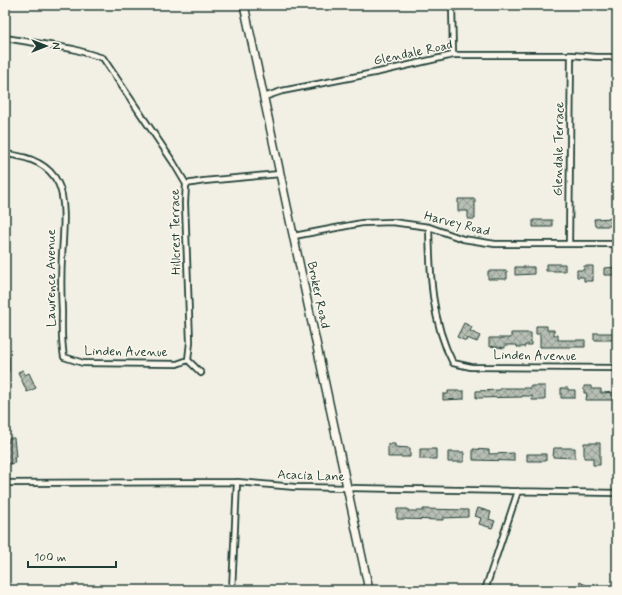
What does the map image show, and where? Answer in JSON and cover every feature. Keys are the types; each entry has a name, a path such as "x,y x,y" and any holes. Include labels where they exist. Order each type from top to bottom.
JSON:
{"street":[{"name":"Broker Road","path":"244,5 369,590"},
{"path":"452,5 453,55"},
{"name":"Hillcrest Terrace","path":"5,38 73,48 103,58 173,162 186,184 185,203 190,342 188,360"},
{"name":"Glendale Road","path":"264,97 282,91 379,72 453,55 571,55 617,57"},
{"name":"Glendale Terrace","path":"569,244 571,55"},
{"name":"Lawrence Avenue","path":"5,154 25,157 46,167 58,183 62,200 62,345 64,356"},
{"path":"186,184 280,174"},
{"name":"Harvey Road","path":"294,236 362,223 392,222 429,227 463,239 481,243 617,244"},
{"name":"Linden Avenue","path":"429,227 430,271 433,295 445,348 453,363 471,367 617,368"},
{"name":"Linden Avenue","path":"64,356 83,363 177,364 188,360"},
{"path":"188,360 201,373"},
{"path":"232,590 238,482"},
{"name":"Acacia Lane","path":"5,483 238,482 295,487 617,493"},
{"path":"485,590 518,491"}],"building":[{"path":"458,199 475,199 475,219 468,219 468,211 458,211"},
{"path":"613,218 614,226 595,226 594,219"},
{"path":"533,220 552,220 552,227 533,227"},
{"path":"546,264 565,264 565,271 546,271"},
{"path":"584,266 593,266 593,281 584,281 584,277 577,277 577,270 584,270"},
{"path":"515,267 534,267 534,274 515,275"},
{"path":"617,267 617,275 604,275 604,268"},
{"path":"488,271 507,271 507,279 488,279"},
{"path":"464,323 472,327 470,331 480,336 477,342 467,338 466,341 457,337"},
{"path":"536,326 547,326 547,330 554,330 554,335 558,335 558,340 585,340 585,347 540,347 540,334 536,334"},
{"path":"511,333 531,333 531,345 517,347 517,345 505,345 505,348 489,346 489,338 511,338"},
{"path":"594,333 613,333 613,340 594,340"},
{"path":"5,357 9,357 9,372 5,372"},
{"path":"23,370 25,375 29,373 36,388 27,392 18,372"},
{"path":"530,386 545,386 545,400 532,400 532,396 476,398 476,391 500,390 500,388 530,388"},
{"path":"584,386 591,386 591,389 601,389 601,393 617,392 617,400 586,400 587,393 584,393"},
{"path":"561,388 575,390 575,398 561,398"},
{"path":"448,391 464,391 464,399 443,400 443,394 448,394"},
{"path":"9,438 14,438 16,457 14,457 15,463 5,464 5,443 9,442"},
{"path":"584,443 600,443 600,465 593,465 593,458 584,458"},
{"path":"388,444 395,444 395,447 410,448 410,457 388,457"},
{"path":"554,448 575,448 575,458 553,457"},
{"path":"420,449 436,449 436,459 420,459"},
{"path":"473,449 489,450 489,454 514,453 514,461 473,460"},
{"path":"448,452 464,452 464,462 448,462"},
{"path":"527,454 546,454 546,461 527,461"},
{"path":"478,508 491,512 489,519 495,521 492,528 479,524 481,518 475,516"},
{"path":"397,509 408,509 408,511 423,511 423,509 468,510 468,517 443,518 443,520 397,519"},
{"path":"580,582 595,590 576,590"}]}
